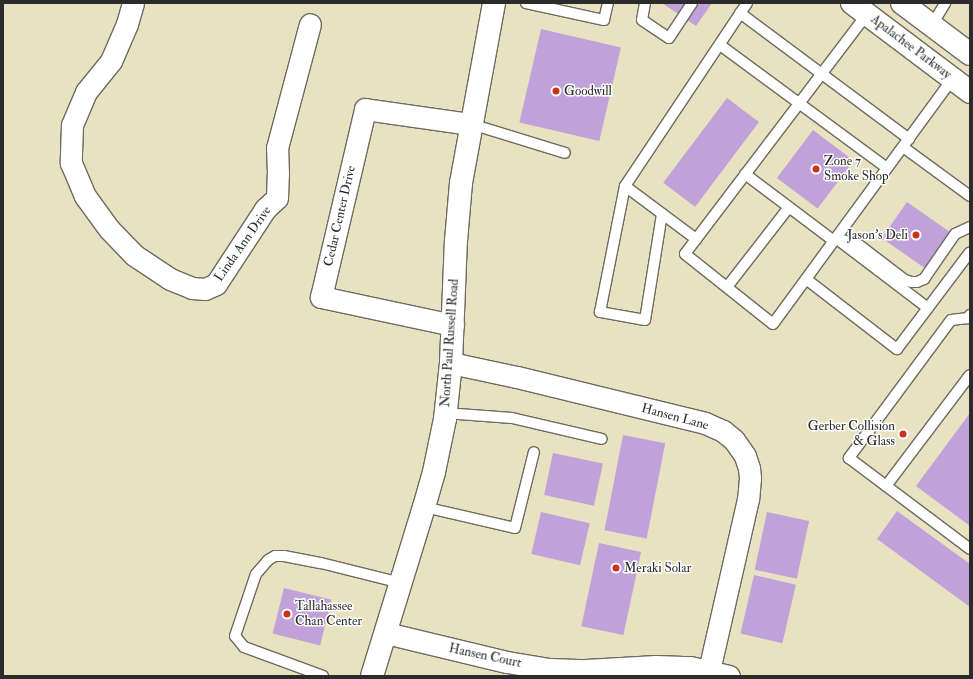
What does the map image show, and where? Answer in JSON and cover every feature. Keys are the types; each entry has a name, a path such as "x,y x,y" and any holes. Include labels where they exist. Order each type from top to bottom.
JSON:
{"street":[{"name":"Linda Ann Drive","path":"133,3 127,24 110,61 86,92 72,125 71,163 85,196 109,229 134,255 170,279 192,288 205,289 216,284 265,209 276,198 278,174 277,148 310,24"},
{"name":"North Paul Russell Road","path":"372,676 434,472 445,413 451,363 456,242 460,190 494,3"},
{"path":"863,7 895,9 917,14 970,54"},
{"name":"Apalachee Parkway","path":"863,7 970,92"},
{"name":"Cedar Center Drive","path":"453,325 321,297 365,109 471,124"},
{"name":"Hansen Lane","path":"451,363 517,377 705,423 723,431 734,440 745,456 749,468 750,478 748,499 709,670"},
{"name":"Hansen Court","path":"386,633 507,662 549,668 585,670 656,666 690,667 709,670 729,676"}],"lane":[{"path":"526,3 604,20 608,3"},
{"path":"645,3 642,20 669,38 692,3"},
{"path":"662,214 645,320 600,312 625,186 748,3"},
{"path":"917,14 945,3"},
{"path":"863,7 822,74 685,254 773,324 952,79"},
{"path":"740,13 909,139"},
{"path":"720,45 887,168"},
{"path":"471,124 565,153"},
{"path":"903,147 970,196"},
{"path":"745,174 928,308"},
{"path":"625,186 696,239"},
{"path":"727,287 789,207"},
{"path":"835,239 859,245 905,280 917,282 924,279 956,234 970,227"},
{"path":"806,279 897,349 970,252"},
{"path":"969,318 951,320 849,458 970,549"},
{"path":"886,486 970,375"},
{"path":"445,413 512,418 602,440"},
{"path":"424,507 515,528 534,452"},
{"path":"323,676 244,646 235,636 256,574 268,560 275,556 284,556 321,563 401,583"}],"building":[{"path":"662,3 712,3 696,26"},
{"path":"541,29 621,47 599,141 519,123"},
{"path":"727,98 759,122 695,207 663,183"},
{"name":"Zone 7 Smoke Shop","path":"813,130 854,161 818,209 777,178"},
{"name":"Jason's Deli","path":"907,202 951,233 926,269 882,238"},
{"path":"970,413 970,526 916,486"},
{"path":"623,435 665,443 647,538 604,530"},
{"path":"553,453 603,464 594,506 544,495"},
{"path":"897,511 970,564 970,607 877,539"},
{"path":"541,512 590,523 580,565 531,554"},
{"path":"767,512 809,521 797,579 755,570"},
{"path":"599,543 641,552 623,635 581,626"},
{"path":"754,575 796,585 782,643 741,633"},
{"path":"284,588 332,600 320,645 273,634"}],"place":[{"name":"Goodwill","path":"556,91"},
{"name":"Zone 7 Smoke Shop","path":"816,169"},
{"name":"Jason's Deli","path":"916,235"},
{"name":"Gerber Collision & Glass","path":"903,434"},
{"name":"Meraki Solar","path":"616,568"},
{"name":"Tallahassee Chan Center","path":"287,614"}]}
